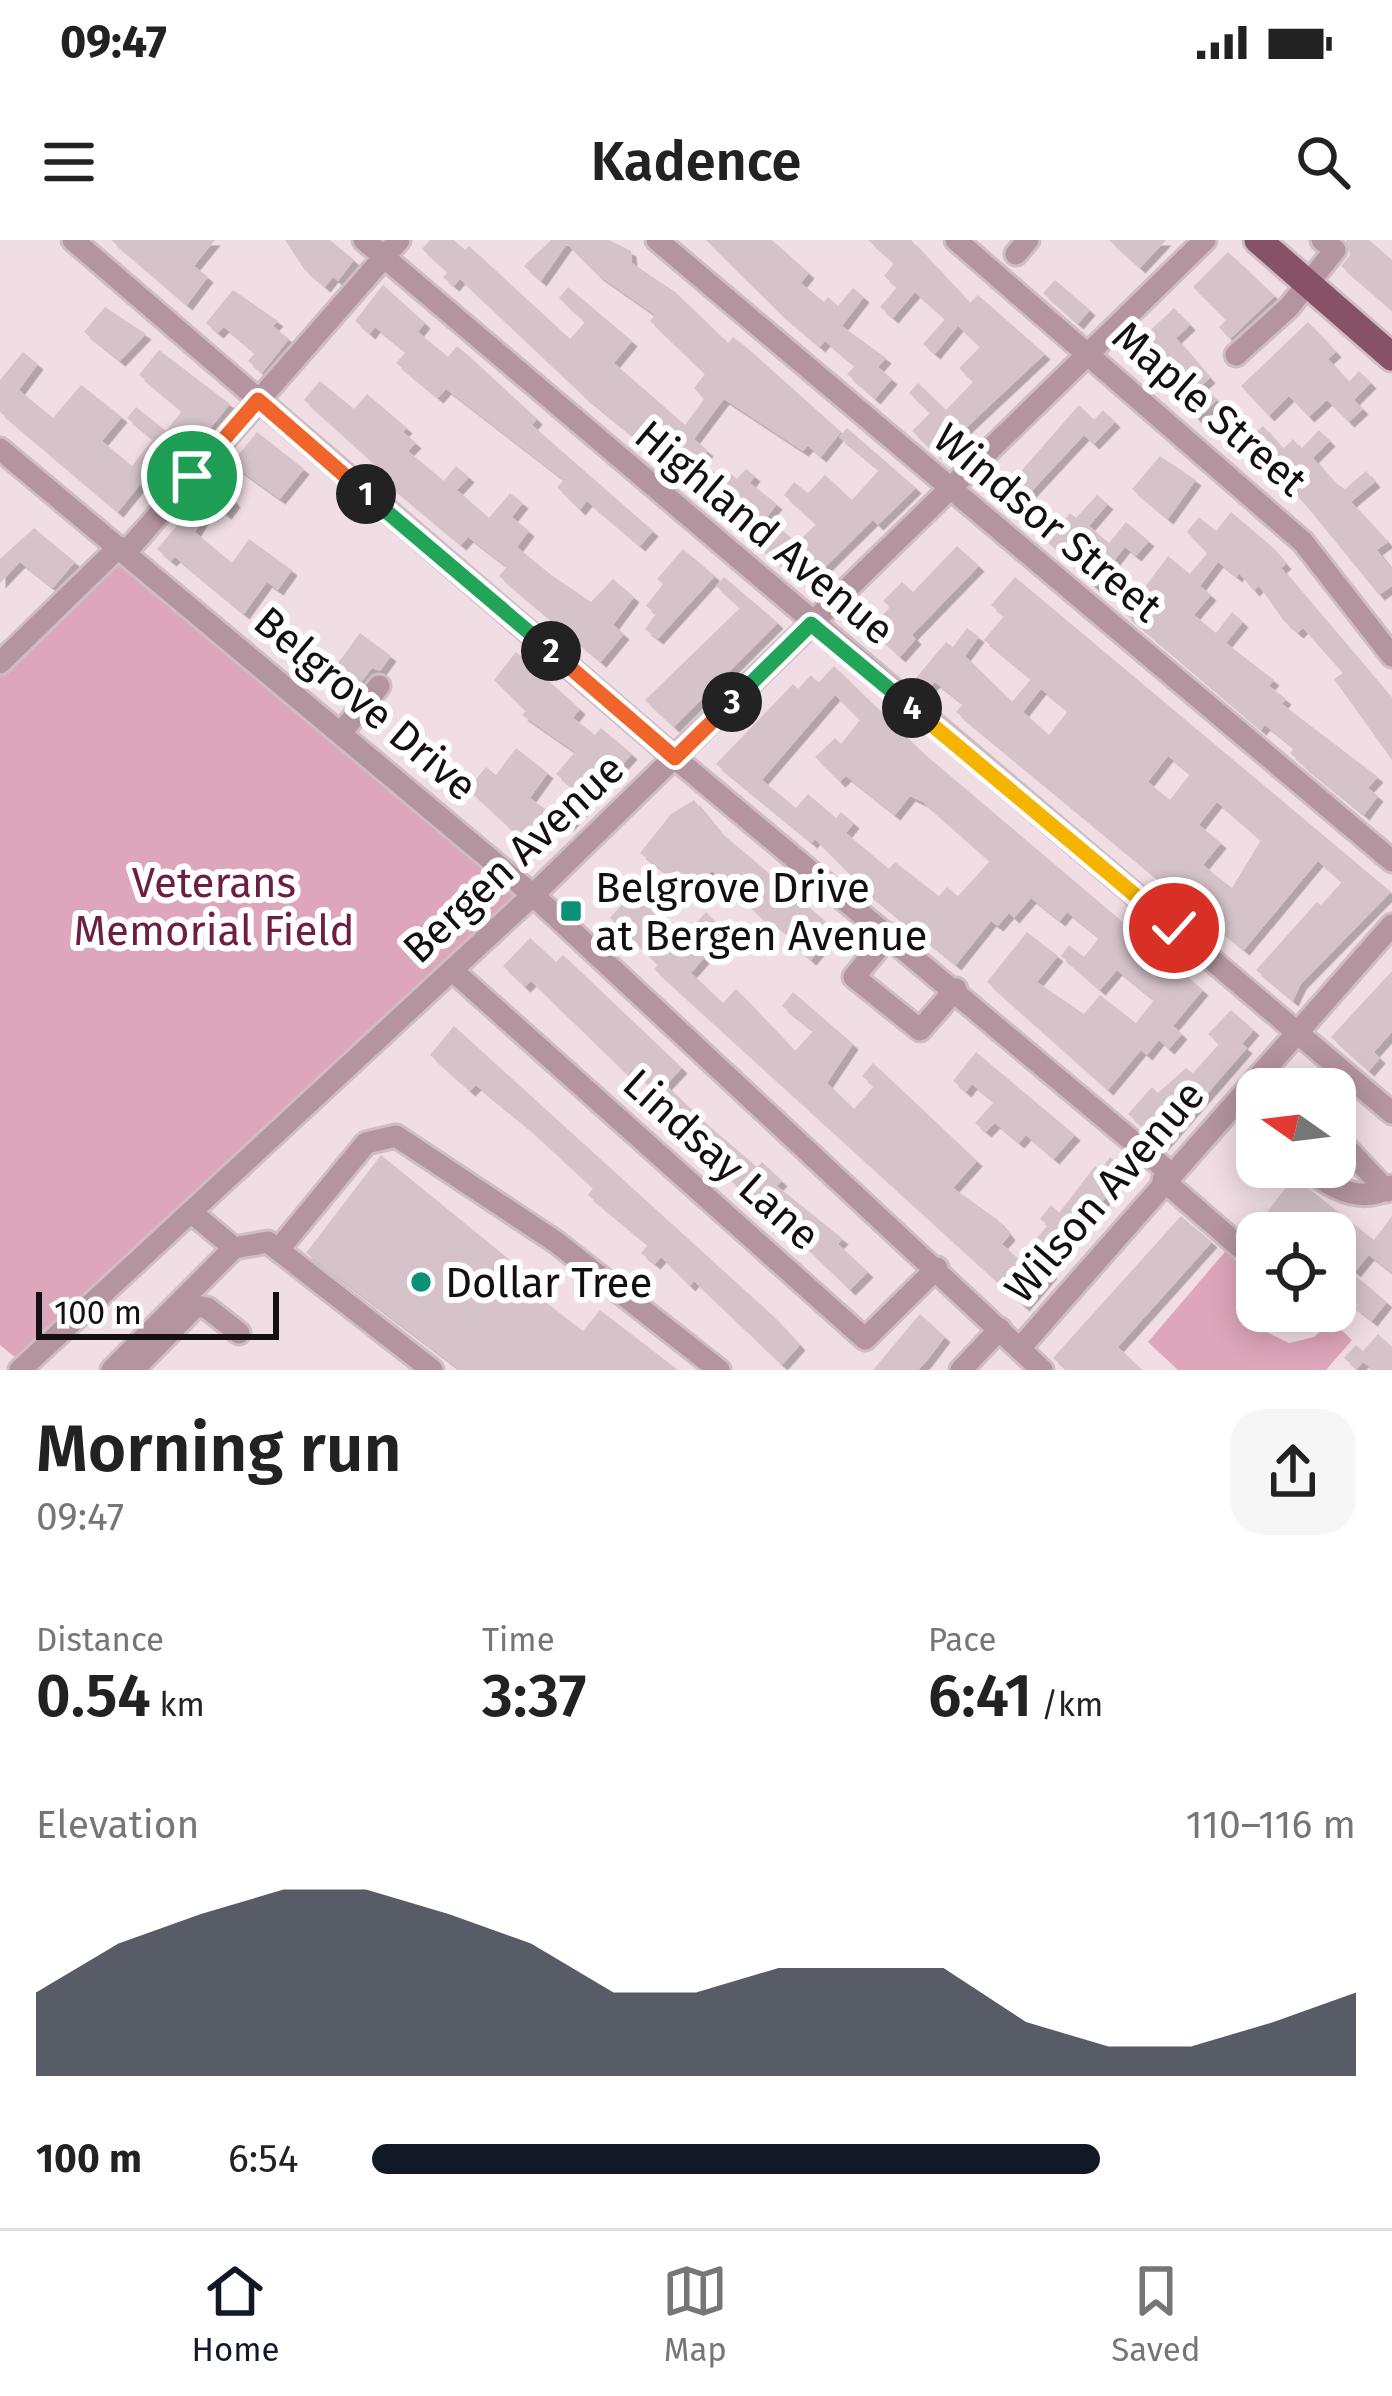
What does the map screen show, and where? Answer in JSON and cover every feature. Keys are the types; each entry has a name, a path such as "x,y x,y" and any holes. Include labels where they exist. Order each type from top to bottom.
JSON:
{"main road":[{"path":"1276,246 1308,283 1392,357"}],"street":[{"path":"73,240 675,758 956,989 1236,1242"},
{"name":"Highland Avenue","path":"364,240 391,249 811,624 1296,1029 1387,1099"},
{"name":"Windsor Street","path":"657,240 1392,861"},
{"name":"Bergen Avenue","path":"20,1370 533,895 1204,240"},
{"path":"1236,355 1335,250 1322,240"},
{"name":"Maple Street","path":"965,243 1303,542 1392,656"},
{"path":"0,663 122,550 391,249"},
{"name":"Belgrove Drive","path":"0,449 533,895 1042,1370"},
{"path":"341,734 379,686"},
{"name":"Wilson Avenue","path":"1020,1348 1166,1176 1392,925"},
{"path":"889,934 854,976 920,1030 956,989"},
{"name":"Lindsay Lane","path":"452,970 865,1339 937,1268"},
{"path":"278,1250 366,1143 396,1136 556,1242 718,1370"},
{"path":"1356,1157 1389,1189"},
{"path":"1339,1188 1347,1193 1389,1189"},
{"path":"191,1212 234,1248"},
{"path":"112,1370 234,1248 268,1242 432,1370"},
{"path":"133,1370 196,1306 207,1307 239,1333"},
{"path":"961,1370 1000,1329"}],"green space":[{"name":"Veterans Memorial Field","path":"116,551 540,897 27,1367 0,1345 0,664"},
{"path":"1230,1246 1236,1252 1236,1332 1266,1332 1289,1343 1320,1332 1344,1332 1352,1340 1326,1370 1178,1370 1148,1342"}],"building":[{"path":"111,240 215,240 194,266 208,277 187,305"},
{"path":"285,240 330,240 354,260 338,281 333,277 325,287 304,269"},
{"path":"430,240 454,240 465,250 469,246 570,339 585,322 559,298 568,287 632,341 614,363 685,425 704,399 694,388 705,374 650,321 655,315 598,275 567,244 541,281 524,266 551,240 609,240 631,251 632,263 675,292 728,343 733,337 745,346 841,432 821,457 808,446 803,451 724,399 694,439 708,451 700,461 723,479 728,472 737,479 746,469 755,476 750,483 777,504 767,517 797,543 816,524 784,495 794,482 808,493 825,475 852,500 879,470 839,437 847,428 916,488 878,525 873,520 806,586 757,545 761,540 585,397 460,279 454,286 443,277 448,272 422,249"},
{"path":"706,240 772,240 809,273 801,283 824,302 828,297 838,306 853,288 864,297 842,326 886,358 878,367 892,379 875,399 847,374 855,366 825,341 820,347"},
{"path":"868,240 911,240 970,303 978,295 1045,354 965,429 971,435 944,462 912,431 930,413 909,393 918,383 946,410 973,382 959,368 980,347 958,326 935,354 923,344 945,319 915,292 893,318 880,307 897,287 884,276 894,263"},
{"path":"1109,240 1166,240 1140,268"},
{"path":"1346,240 1369,240 1392,260 1392,310 1341,266 1350,255"},
{"path":"1228,252 1275,296 1230,339 1219,327 1226,320 1193,287"},
{"path":"1055,280 1090,310 1078,324 1043,293"},
{"path":"383,285 425,323 418,332 448,357 457,346 537,419 532,425 653,531 640,546 587,501 580,510 557,487 564,480 446,389 438,398 396,363 406,352 375,327 370,334 355,321"},
{"path":"233,290 278,321 273,326 289,339 262,373 248,361 255,353 224,327 218,333 206,323"},
{"path":"105,307 146,334 120,361 84,332"},
{"path":"1174,308 1190,325 1176,338 1210,378 1202,385 1217,400 1198,419 1143,365 1137,371 1123,356"},
{"path":"1308,322 1336,352 1328,359 1349,382 1359,371 1371,383 1354,400 1363,409 1349,422 1327,400 1309,417 1289,396 1269,416 1241,386"},
{"path":"159,350 230,404 163,487 148,475 118,512 0,412 0,380 23,352 38,364 19,390 53,418 81,385 122,417 102,441 132,466 153,439 127,418 136,407 166,431 182,411 139,375"},
{"path":"320,381 354,409 367,394 407,428 403,432 416,443 408,451 444,481 456,466 469,477 457,490 489,518 510,493 523,503 512,517 529,531 517,547 550,574 591,602 613,579 634,597 613,625 624,634 601,662 499,576 507,567 468,537 461,545 387,483 377,466 304,400"},
{"path":"1079,405 1094,420 1103,410 1115,422 1094,444 1084,435 1030,493 1061,524 1070,513 1076,518 1097,495 1108,504 1089,526 1109,543 1126,522 1149,541 1136,556 1125,547 1094,586 996,492 1015,478"},
{"path":"1263,426 1283,449 1293,439 1301,449 1319,430 1330,441 1313,458 1334,482 1345,489 1366,471 1375,482 1351,502 1388,542 1377,550 1392,570 1392,586 1379,595 1300,498 1241,445"},
{"path":"257,432 304,469 280,499 231,464"},
{"path":"1160,456 1196,480 1168,519 1132,489"},
{"path":"217,479 235,502 226,514 213,503 195,532 232,563 249,539 292,570 278,590 267,582 244,614 175,557 171,561 157,549"},
{"path":"1231,512 1270,545 1286,564 1281,568 1392,699 1392,760 1334,679 1343,673 1303,628 1298,633 1284,621 1259,586 1254,591 1239,573 1237,577 1218,562 1200,586 1211,595 1194,615 1216,633 1232,612 1243,622 1226,643 1274,680 1269,686 1286,699 1282,704 1378,777 1368,788 1378,796 1364,815 1290,753 1294,748 1265,725 1261,730 1125,614 1168,556 1190,574 1207,553 1187,532 1199,517 1216,531"},
{"path":"34,528 75,562 53,588 20,562 0,583 0,559"},
{"path":"957,546 979,566 912,635 916,639 900,657 870,629 890,607 883,601 902,582 913,592"},
{"path":"683,549 715,576 658,639 645,629 656,614 646,606 663,584 657,579"},
{"path":"724,577 778,623 674,727 645,700 740,608 716,586"},
{"path":"1015,577 1391,892 1301,984 1293,1001 1256,970 1317,902 1321,905 1342,882 1318,861 1244,950 956,712 963,704 935,682 928,689 916,678 946,642 953,647 967,628 979,637 965,656 1012,702 1031,679 984,640 1004,616 991,605","holes":["1041,689 1068,711 1049,735 1023,712","1168,756 1190,774 1170,800 1148,782","1217,802 1261,840 1232,888 1203,865 1221,843 1199,825"]},
{"path":"360,633 391,656 380,671 372,668 354,692 330,674"},
{"path":"516,652 580,709 573,718 595,735 601,728 632,754 568,826 551,811 573,788 556,774 575,752 522,715 526,711 494,680"},
{"path":"834,666 922,752 1203,990 1173,1026 1182,1034 1169,1049 1159,1040 1147,1055 1141,1050 1108,1090 987,982 1027,932 1058,956 1037,982 1084,1014 1100,995 1136,1023 1154,1000 1117,970 1100,990 1061,956 1069,945 1084,957 1099,938 1067,912 1060,921 1031,898 1014,918 1009,913 998,926 991,921 956,965 869,894 815,839 812,843 716,764 793,684 798,689 811,675 818,683","holes":["835,695 860,720 841,744 835,738 815,757 840,782 846,776 895,815 910,796 923,802 990,861 958,896 947,887 939,896 895,862 889,869 846,833 854,823 841,812 836,818 808,794 796,808 762,780"]},
{"path":"516,748 548,773 530,798 548,811 525,842 468,789 486,767 496,775"},
{"path":"694,800 719,831 836,930 811,960 798,949 801,945 771,921 768,924 712,871 692,893 640,853 671,814"},
{"path":"638,887 665,919 656,929 675,946 706,912 726,933 691,973 723,1003 736,989 795,1051 813,1031 782,1006 793,992 853,1044 827,1083 854,1109 874,1086 862,1076 873,1063 977,1161 953,1188 998,1220 1010,1235 1002,1244 1030,1270 1038,1261 1052,1273 1024,1306 654,969 658,965 610,918"},
{"path":"530,938 556,962 563,955 682,1068 666,1085 701,1119 757,1167 762,1162 782,1181 777,1186 843,1239 838,1244 868,1272 850,1290 788,1230 734,1192 738,1188 714,1161 658,1112 668,1103 632,1070 628,1075 531,981 525,987 503,966"},
{"path":"1392,971 1392,1032 1374,1052 1380,1058 1369,1071 1331,1037"},
{"path":"1231,1010 1254,1030 1242,1044 1247,1048 1163,1145 1128,1114 1152,1087 1158,1093 1186,1068 1193,1073 1219,1044 1208,1034"},
{"path":"454,1026 773,1316 800,1345 782,1365 694,1281 690,1286 661,1257 655,1264 641,1253 648,1245 588,1195 593,1188 526,1126 476,1085 470,1091 430,1055"},
{"path":"976,1052 1075,1135 1054,1159 1026,1135 1019,1143 995,1123 986,1132 975,1123 994,1102 972,1084 966,1092 953,1081"},
{"path":"381,1155 510,1260 497,1280 528,1303 535,1294 583,1331 600,1310 678,1370 460,1370 306,1253"},
{"path":"1110,1157 1128,1172 1055,1257 1036,1239 1048,1225 1040,1219 1051,1205 1059,1213 1095,1166 1100,1170"},
{"path":"1286,1188 1308,1188 1338,1212 1267,1212"},
{"path":"1181,1216 1212,1242 1118,1347 1142,1370 1067,1370 1053,1358"},
{"path":"1392,1216 1392,1273 1369,1255 1356,1271 1356,1226 1374,1240"},
{"path":"1356,1276 1387,1302 1372,1321 1356,1308"},
{"path":"920,1314 945,1337 926,1362 918,1370 873,1370"},
{"path":"1378,1334 1392,1347 1392,1370 1373,1370 1363,1362 1357,1369 1344,1358 1356,1345 1363,1351"}],"place":[{"name":"Belgrove Drive at Bergen Avenue","path":"571,911"},
{"name":"Dollar Tree","path":"421,1282"}],"route":[{"path":"192,476 258,400 675,758 811,624 1174,928"}]}
